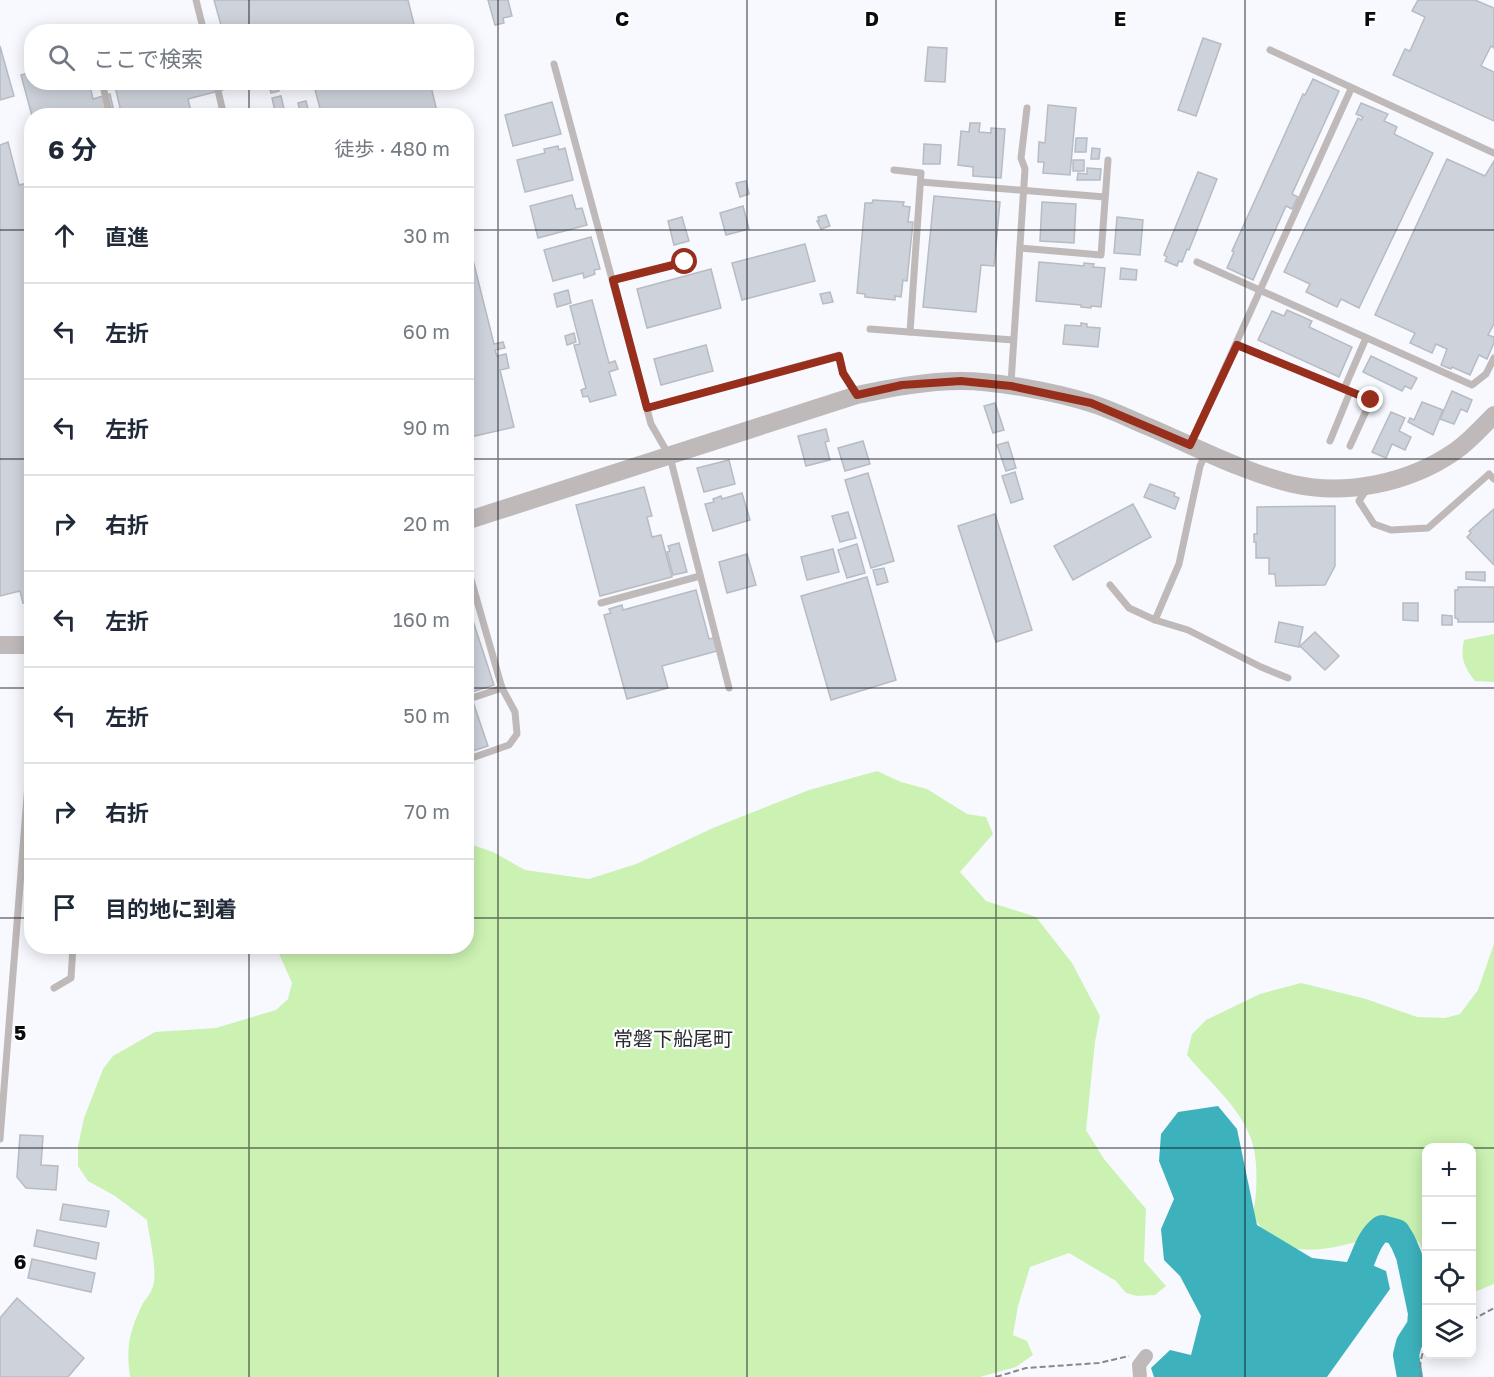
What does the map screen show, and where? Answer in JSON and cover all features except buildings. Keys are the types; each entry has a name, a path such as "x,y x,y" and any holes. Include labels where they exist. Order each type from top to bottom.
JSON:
{"street":[{"path":"474,518 857,395 902,385 961,381 1011,386 1091,403 1198,449 1292,483 1340,489 1400,478 1429,466 1453,453 1473,437 1494,415"},
{"path":"0,645 24,645"},
{"path":"1140,1377 1141,1356"}],"lane":[{"path":"196,0 202,24"},
{"path":"1270,50 1494,153"},
{"path":"554,64 651,424 670,457 729,688"},
{"path":"1155,620 1179,564 1200,466 1198,449 1237,345 1351,89"},
{"path":"104,90 108,108"},
{"path":"218,90 223,108"},
{"path":"1011,386 1025,170 1021,158 1027,108"},
{"path":"1020,248 1101,255 1108,160"},
{"path":"894,170 921,173 910,332"},
{"path":"921,182 1105,196"},
{"path":"613,280 685,262"},
{"path":"1197,262 1472,385 1486,374 1494,358"},
{"path":"870,329 1013,340"},
{"path":"1330,441 1366,338"},
{"path":"1237,345 1371,400 1350,446"},
{"path":"647,408 839,356 843,373 857,395"},
{"path":"1369,485 1359,501 1374,524 1391,530 1428,528 1489,474 1494,479"},
{"path":"601,603 700,576"},
{"path":"1110,585 1129,608 1155,620 1188,630 1288,678"},
{"path":"474,590 502,688 515,712 518,734 509,745 474,757"},
{"path":"474,697 502,688"},
{"path":"0,1139 24,840"},
{"path":"54,988 71,978 73,954"}],"path":[{"path":"1476,1318 1494,1308"},
{"path":"996,1377 1026,1368 1099,1364 1117,1358 1141,1356"},
{"path":"1420,1377 1422,1356"}],"green space":[{"path":"1494,634 1494,682 1475,681 1464,662 1462,652 1464,640"},
{"path":"877,771 901,782 927,789 967,814 986,817 993,834 960,872 986,901 1036,917 1072,963 1100,1016 1086,1130 1104,1159 1146,1209 1144,1261 1166,1286 1155,1295 1137,1296 1126,1293 1116,1281 1069,1253 1030,1267 1018,1306 1013,1335 1027,1341 1033,1355 1016,1367 980,1377 130,1377 128,1357 131,1332 154,1282 154,1265 147,1220 115,1196 88,1181 78,1166 78,1146 84,1118 103,1069 113,1056 155,1032 216,1028 276,1010 288,999 292,983 279,954 474,954 474,845 493,852 525,870 589,879 636,864 713,828 809,790"},
{"path":"1494,944 1494,1284 1476,1291 1476,1143 1422,1143 1422,1248 1419,1242 1388,1231 1341,1246 1323,1249 1305,1250 1275,1241 1263,1230 1254,1215 1256,1163 1249,1134 1229,1102 1187,1055 1192,1034 1206,1020 1260,994 1301,983 1366,999 1417,1017 1445,1018 1460,1014 1478,990"}],"water":[{"path":"1218,1106 1237,1129 1257,1225 1312,1258 1372,1265 1386,1271 1390,1289 1327,1377 1154,1377 1151,1368 1170,1350 1191,1355 1201,1316 1180,1276 1164,1260 1161,1229 1174,1199 1159,1161 1161,1134 1178,1112"}],"waterway":[{"path":"1355,1274 1372,1238 1382,1228 1397,1232 1409,1256 1421,1313 1420,1326 1409,1343 1406,1355 1410,1377"}],"district":[{"name":"常磐下船尾町","path":"673,1038"}],"route":[{"path":"685,262 613,280 647,408 839,356 843,373 857,395 902,385 961,381 1011,386 1091,403 1190,445 1237,345 1371,400"}]}
